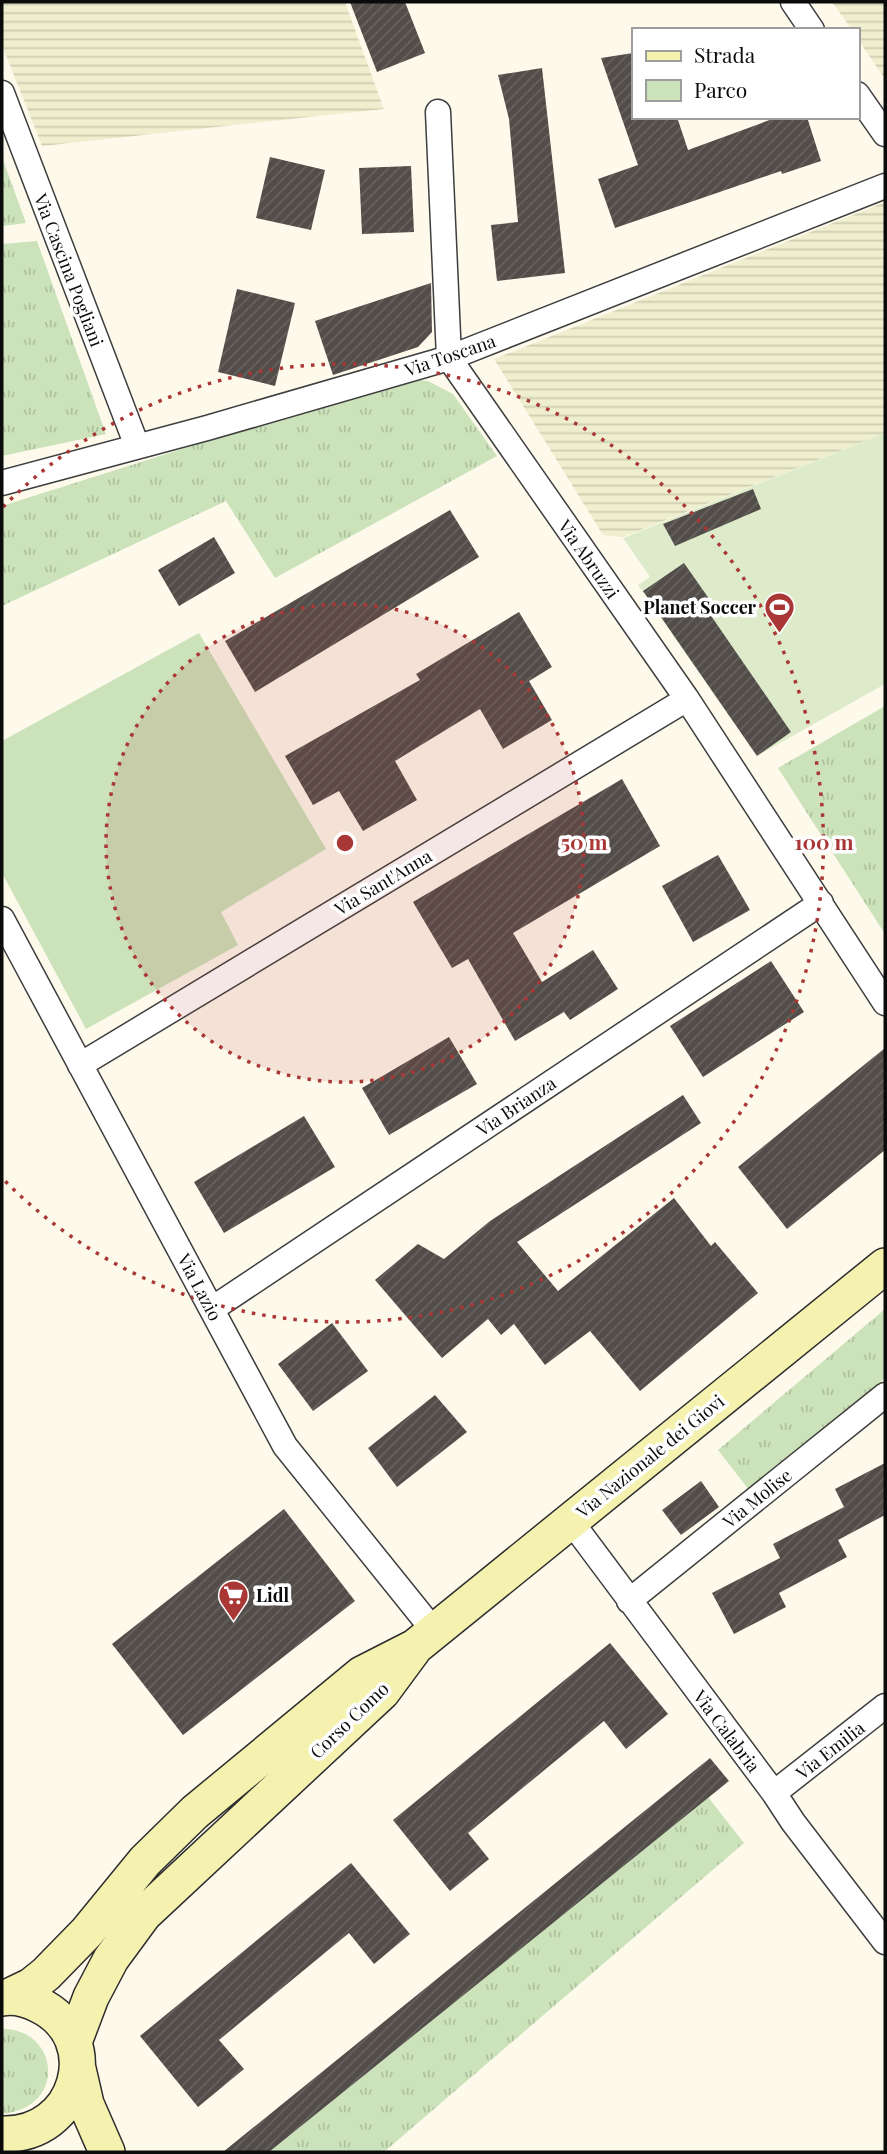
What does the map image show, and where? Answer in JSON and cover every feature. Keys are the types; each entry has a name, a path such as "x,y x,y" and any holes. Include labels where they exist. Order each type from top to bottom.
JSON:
{"main road":[{"name":"Via Nazionale dei Giovi","path":"424,1639 885,1266"},
{"name":"Corso Como","path":"5,1998 31,1986 46,1974 87,1932 145,1861 195,1812 362,1674 424,1639"},
{"name":"Corso Como","path":"76,2056 91,1997 111,1959 144,1914 382,1692 424,1639"},
{"name":"Corso Como","path":"5,1998 29,2000 48,2009 63,2024 76,2056"},
{"path":"12,2140 55,2118 71,2095 76,2056"},
{"path":"76,2056 86,2104 107,2152"}],"street":[{"path":"793,2 812,28"},
{"name":"Via Cascina Pogliani","path":"2,93 137,446"},
{"path":"859,97 885,134"},
{"path":"438,112 449,358"},
{"name":"Via Toscana","path":"2,483 207,428 449,358 885,186"},
{"name":"Via Abruzzi","path":"449,358 687,699 885,1003"},
{"name":"Via Sant'Anna","path":"80,1066 687,699"},
{"name":"Via Brianza","path":"212,1309 821,903"},
{"name":"Via Lazio","path":"2,919 285,1446 424,1639"},
{"name":"Via Molise","path":"629,1601 885,1395"},
{"name":"Via Calabria","path":"570,1520 885,1942"},
{"name":"Via Emilia","path":"775,1793 885,1706"}],"green space":[{"path":"2,2 345,2 384,109 42,146 2,45"},
{"path":"832,2 885,2 885,79 859,41 859,28 851,28"},
{"path":"2,157 26,223 2,226"},
{"path":"885,202 885,433 623,537 603,535 494,359"},
{"path":"37,241 106,434 2,456 2,244"},
{"path":"410,379 428,381 453,394 497,456 275,578 226,501 2,606 2,506"},
{"name":"Planet Soccer","path":"885,433 885,684 757,756 638,585 650,577 623,538"},
{"path":"199,633 326,849 221,912 238,945 86,1029 2,873 2,741"},
{"path":"885,706 885,934 778,768"},
{"path":"885,1309 885,1378 749,1490 718,1450"},
{"path":"708,1797 744,1843 384,2152 269,2152"},
{"path":"2,2029 21,2032 35,2041 44,2054 48,2068 46,2084 38,2098 24,2108 2,2114"}],"building":[{"path":"350,2 405,2 425,53 377,72"},
{"path":"632,53 632,119 678,119 688,150 773,119 808,119 821,161 782,174 781,171 615,228 598,179 638,165 601,58"},
{"path":"542,68 565,273 497,281 491,225 518,222 509,119 498,75"},
{"path":"270,157 325,170 311,230 256,218"},
{"path":"411,166 414,232 362,234 359,168"},
{"path":"431,283 432,332 418,347 333,375 315,321"},
{"path":"237,289 295,303 275,386 218,372"},
{"path":"753,489 761,509 675,546 663,524"},
{"path":"450,510 479,557 255,692 225,641"},
{"path":"214,537 235,573 179,606 158,570"},
{"path":"684,563 712,603 705,607 791,732 757,756 643,591"},
{"path":"519,612 552,667 529,681 552,720 503,749 480,709 395,761 417,800 363,831 339,791 313,805 285,756 420,680 416,674"},
{"path":"622,779 660,846 513,933 542,982 593,950 618,989 570,1020 564,1012 515,1041 468,959 452,968 413,902"},
{"path":"718,855 750,910 693,942 662,886"},
{"path":"771,961 804,1012 703,1077 670,1026"},
{"path":"449,1037 477,1084 389,1135 362,1088"},
{"path":"885,1048 885,1150 787,1229 738,1167"},
{"path":"683,1095 701,1123 517,1242 558,1291 674,1198 711,1246 715,1242 758,1293 640,1391 590,1331 545,1365 514,1324 501,1335 488,1319 442,1358 375,1280 418,1244 444,1259 490,1221"},
{"path":"304,1116 335,1167 224,1233 194,1182"},
{"path":"332,1323 368,1371 313,1411 278,1364"},
{"path":"435,1395 467,1432 397,1487 368,1448"},
{"path":"885,1463 885,1515 838,1540 847,1557 779,1593 786,1607 734,1634 712,1593 780,1558 773,1544 844,1507 835,1489"},
{"path":"701,1481 719,1507 681,1535 662,1510"},
{"name":"Lidl","path":"284,1509 355,1601 183,1735 112,1644"},
{"path":"610,1643 668,1714 626,1749 604,1721 468,1833 489,1859 450,1891 393,1820"},
{"path":"710,1758 729,1781 269,2152 223,2152"},
{"path":"351,1863 410,1934 374,1964 349,1933 219,2040 244,2069 198,2107 140,2036"}],"place":[{"name":"Planet Soccer","path":"779,634"},
{"name":"Lidl","path":"233,1622"}]}
